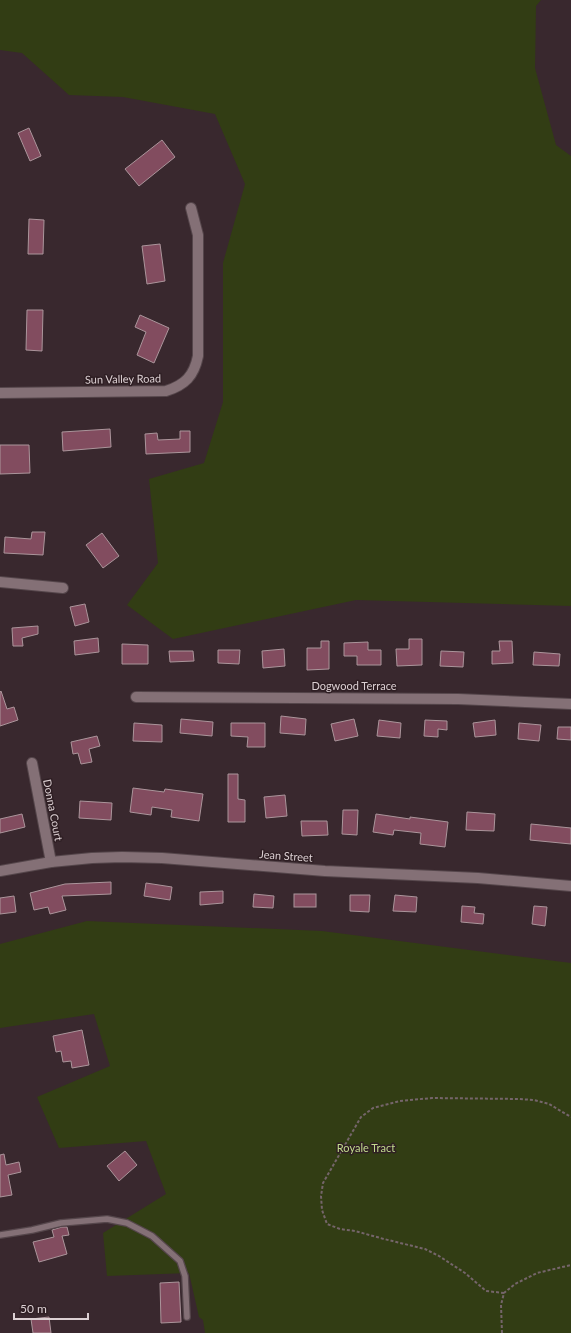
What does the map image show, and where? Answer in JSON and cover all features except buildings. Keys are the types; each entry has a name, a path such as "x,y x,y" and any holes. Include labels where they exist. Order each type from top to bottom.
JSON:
{"street":[{"name":"Sun Valley Road","path":"0,393 166,391 176,388 185,382 192,374 196,366 198,356 198,235 191,208"},
{"path":"0,582 63,588"},
{"name":"Dogwood Terrace","path":"136,697 458,699 571,704"},
{"name":"Donna Court","path":"32,763 51,862"},
{"name":"Jean Street","path":"0,871 51,862 122,857 162,858 325,871 478,878 571,886"}],"lane":[{"path":"0,1235 61,1223 107,1219 127,1223 152,1236 180,1261 185,1276 187,1317"}],"path":[{"path":"504,1293 486,1291 464,1273 439,1256 425,1249 354,1231 340,1230 328,1224 322,1210 321,1196 323,1183 361,1117 373,1108 387,1104 400,1101 446,1098 519,1098 549,1104 571,1117"},
{"path":"502,1333 501,1305 504,1293 515,1284 537,1273 571,1265"}],"green space":[{"path":"0,0 541,0 536,6 535,68 556,145 571,156 571,606 356,600 173,639 127,605 158,563 149,479 204,463 223,402 223,263 245,184 215,114 123,97 69,95 22,53 0,50"},
{"name":"Royale Tract","path":"87,921 322,931 571,963 571,1333 205,1333 203,1320 199,1317 189,1273 107,1276 103,1233 166,1194 146,1141 59,1148 37,1097 110,1066 94,1014 0,1028 0,944"}]}
